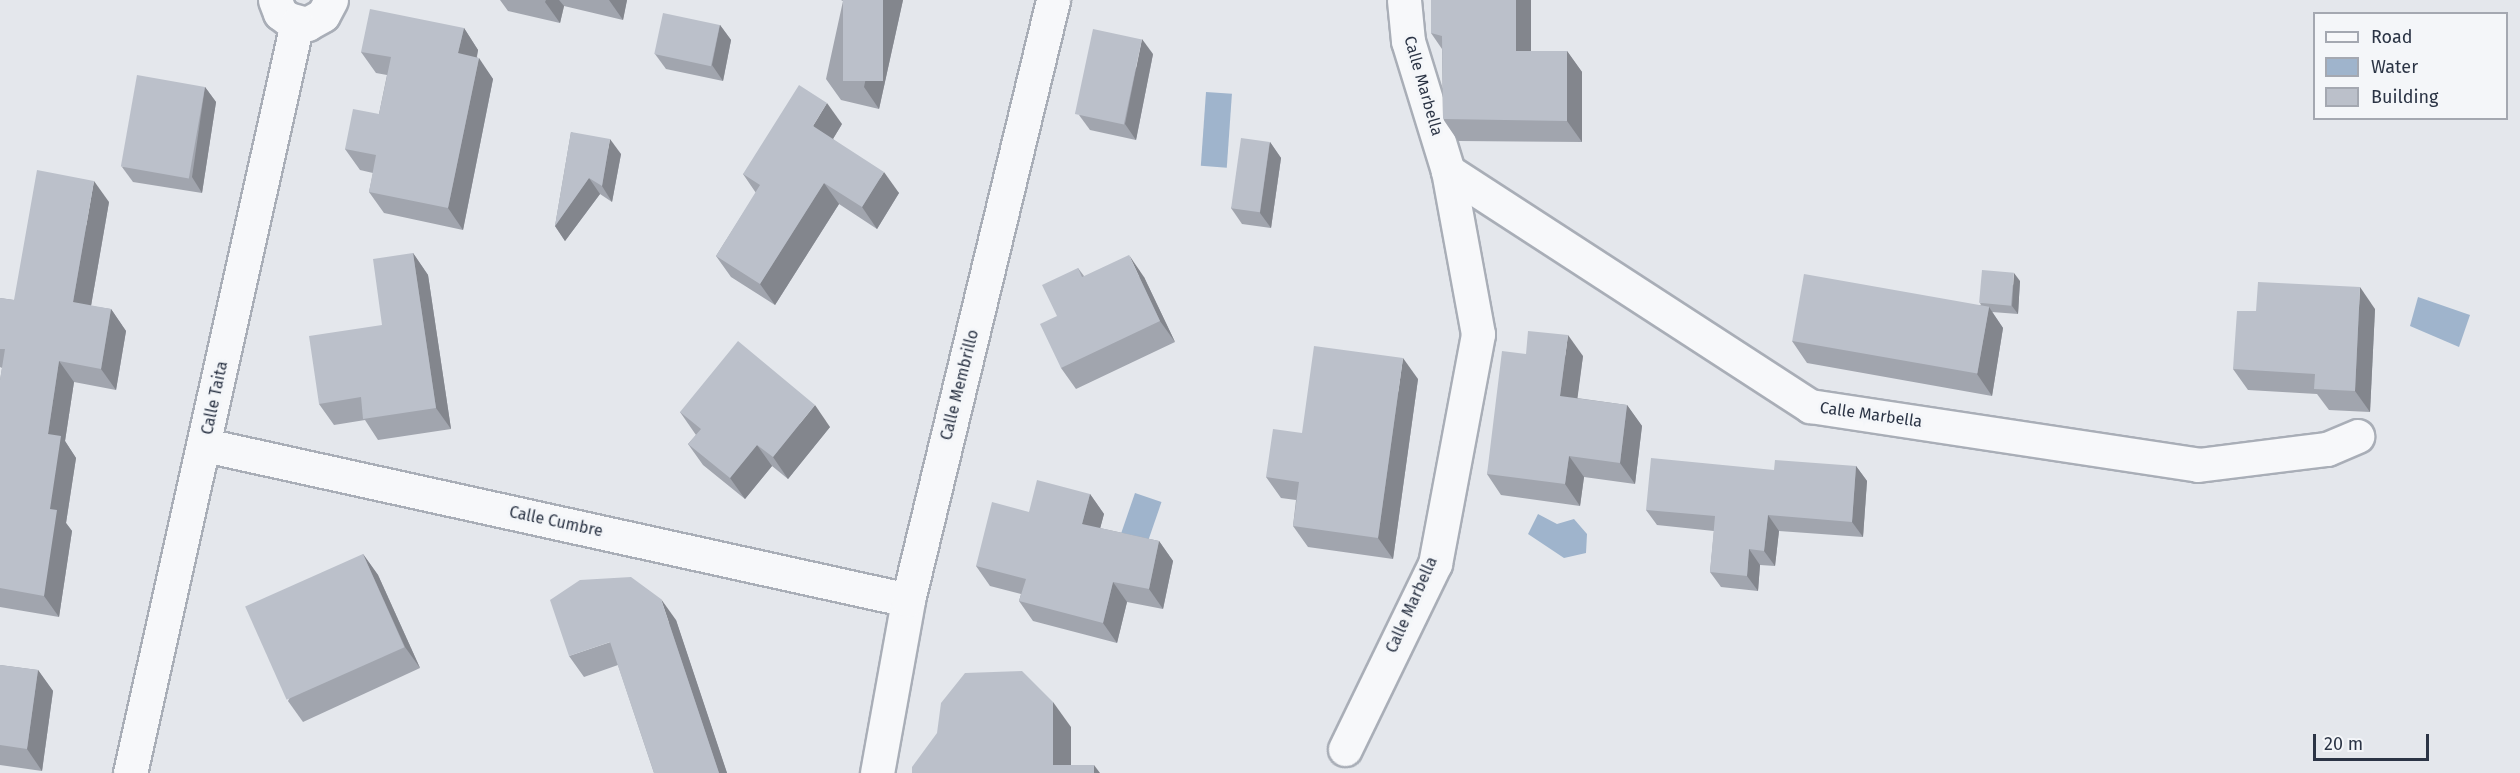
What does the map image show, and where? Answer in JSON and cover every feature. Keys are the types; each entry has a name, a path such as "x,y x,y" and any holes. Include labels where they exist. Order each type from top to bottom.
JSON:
{"street":[{"path":"275,0 280,14 297,23 315,21 329,8 331,0"},
{"name":"Calle Membrillo","path":"877,773 908,600 1053,0"},
{"name":"Calle Marbella","path":"1345,749 1435,564 1478,334 1448,171 1408,41 1404,0"},
{"name":"Calle Taita","path":"130,773 205,445 297,23"},
{"name":"Calle Marbella","path":"1448,171 1810,406 2198,465 2327,449 2357,436"},
{"name":"Calle Cumbre","path":"205,445 908,600"}],"water":[{"path":"1206,92 1232,94 1227,168 1201,166"},
{"path":"2418,297 2470,315 2459,347 2410,326"},
{"path":"1135,493 1161,502 1143,556 1116,547"},
{"path":"1538,514 1557,524 1574,519 1587,534 1586,553 1564,558 1528,534"}],"building":[{"path":"843,0 883,0 883,81 843,81"},
{"path":"1431,0 1516,0 1516,51 1567,51 1567,121 1443,119 1442,36 1431,33"},
{"path":"370,9 464,28 458,53 479,58 448,208 369,192 376,155 345,149 353,109 379,114 391,57 361,52"},
{"path":"663,13 720,25 711,66 654,54"},
{"path":"1093,29 1142,39 1124,124 1075,114"},
{"path":"137,75 205,87 189,179 121,167"},
{"path":"799,85 827,103 813,126 884,172 862,207 824,183 760,284 716,256 760,185 743,174"},
{"path":"571,132 610,139 602,186 589,178 555,226"},
{"path":"1241,138 1270,142 1260,212 1231,208"},
{"path":"37,170 94,181 73,302 111,309 101,369 59,361 48,434 61,436 50,509 57,510 44,596 0,588 0,380 5,349 0,349 0,298 14,300"},
{"path":"413,253 436,408 363,419 361,397 319,404 309,336 382,325 373,259"},
{"path":"1129,255 1160,321 1061,368 1040,324 1057,316 1042,285 1078,268 1082,277"},
{"path":"1982,270 2014,273 2011,306 1979,303"},
{"path":"1804,274 1989,307 1977,374 1792,341"},
{"path":"2258,282 2360,287 2355,391 2314,389 2315,374 2233,369 2237,311 2256,311"},
{"path":"1528,331 1568,335 1560,396 1627,405 1620,463 1569,456 1565,484 1487,474 1502,351 1526,354"},
{"path":"738,341 815,405 773,457 757,445 730,478 688,444 701,429 680,412"},
{"path":"1314,346 1403,358 1378,538 1293,526 1299,482 1266,477 1273,429 1302,433"},
{"path":"1651,458 1774,470 1775,460 1856,466 1852,522 1768,515 1764,551 1749,549 1747,576 1710,572 1715,516 1646,510"},
{"path":"1037,480 1090,494 1082,524 1159,541 1149,589 1113,582 1103,623 1019,601 1026,579 976,566 992,502 1029,512"},
{"path":"363,554 404,647 287,700 245,606"},
{"path":"631,577 661,599 719,773 654,773 610,642 569,656 550,600 580,580"},
{"path":"0,665 38,670 27,749 0,745"},
{"path":"1022,671 1053,702 1053,765 1094,765 1094,773 912,773 912,767 937,733 941,703 965,673"}]}
